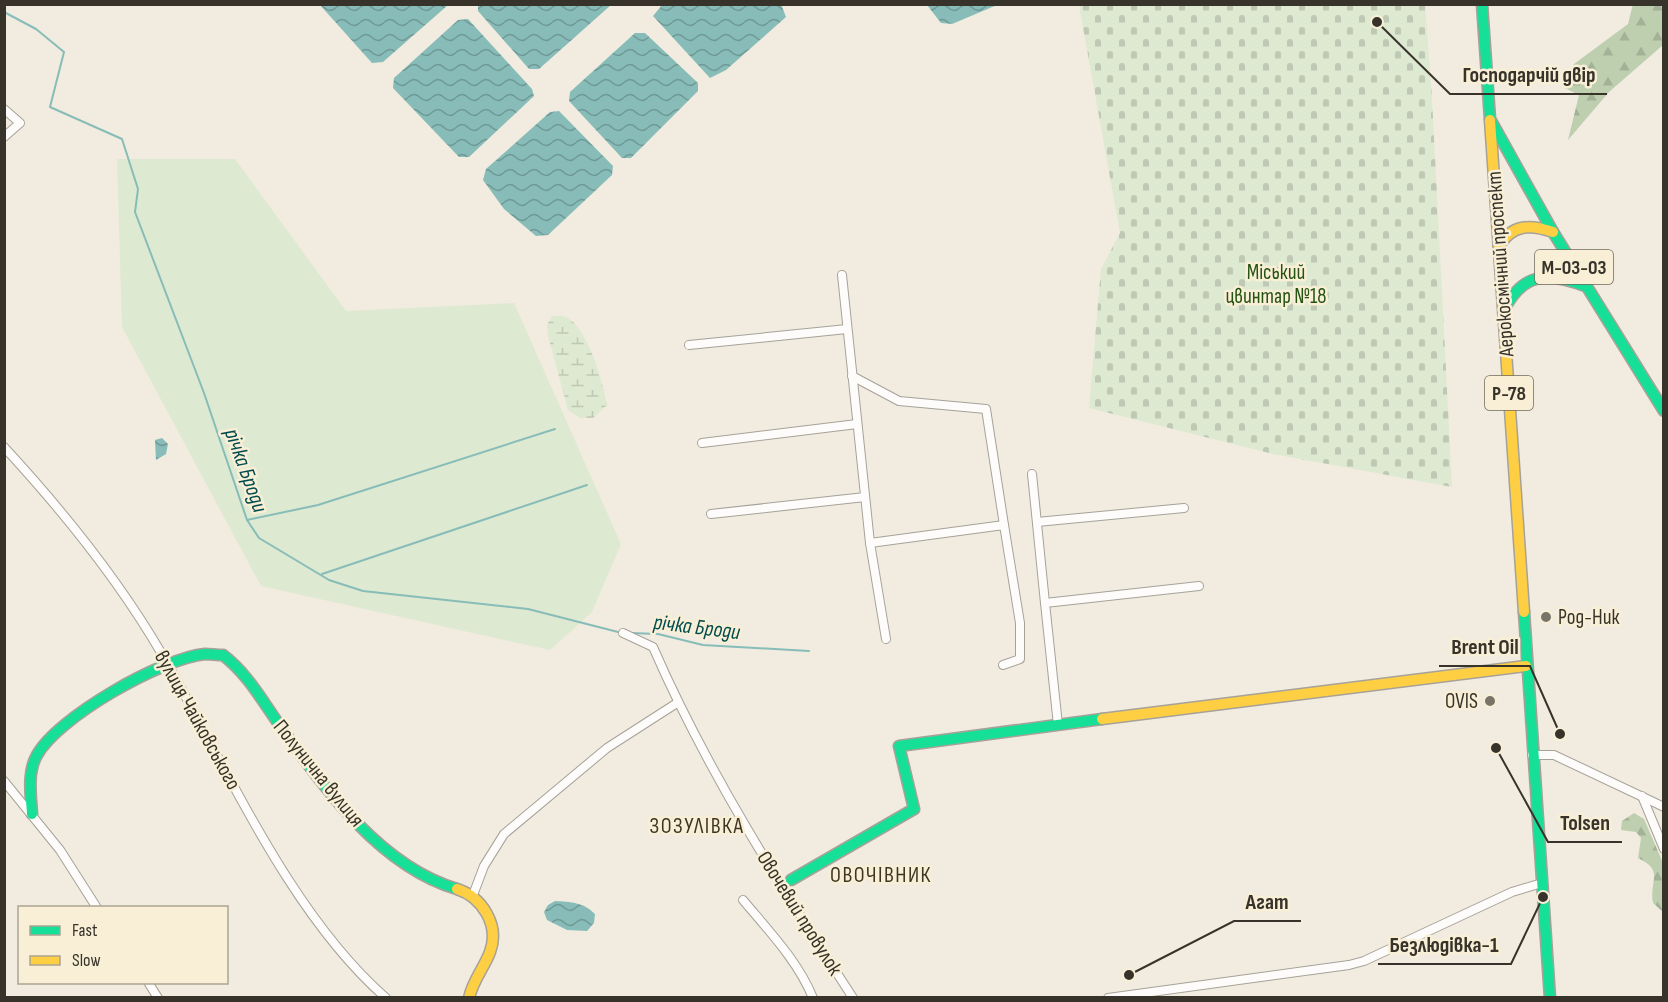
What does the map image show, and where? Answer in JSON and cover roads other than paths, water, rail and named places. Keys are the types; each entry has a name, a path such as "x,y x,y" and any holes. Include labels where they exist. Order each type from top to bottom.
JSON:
{"main road":[{"name":"Аерокосмічний проспект","path":"1482,4 1526,666"},
{"name":"М-03-03","path":"1490,119 1553,232 1664,411"},
{"path":"1499,246 1505,234 1517,227 1530,225 1553,232"},
{"path":"1504,310 1513,290 1539,278 1561,276 1586,286"},
{"name":"Полунична вулиця","path":"32,814 33,765 38,753 51,736 71,718 116,690 169,666 217,653 227,657 358,824 410,867 439,884 473,896"},
{"path":"791,880 892,824 914,809 898,746 1526,666"},
{"name":"Р-78","path":"1526,666 1550,998"},
{"path":"467,998 471,983 488,960 493,940 485,910 479,899 473,896"}],"street":[{"path":"4,110 20,123 4,137"},
{"path":"842,274 870,543 886,639"},
{"path":"689,345 847,329"},
{"path":"852,376 899,401 986,409 1020,623 1020,658 1003,664"},
{"path":"702,443 857,424"},
{"name":"вулиця Чайковського","path":"4,447 83,537 169,666 287,877 349,959 386,998"},
{"path":"1032,474 1058,725"},
{"path":"711,514 866,498"},
{"path":"1037,522 1184,508"},
{"path":"870,543 1004,525"},
{"path":"1045,603 1200,586"},
{"name":"Овочевий провулок","path":"623,633 653,647 677,703 742,820 853,998"},
{"path":"473,896 484,866 504,834 607,748 677,703"},
{"path":"1532,755 1554,755 1664,807"},
{"path":"4,781 70,863 96,906"},
{"path":"1642,796 1664,849"},
{"path":"1108,998 1148,995 1349,965 1512,892 1542,883"},
{"path":"743,900 788,955 807,984 813,998"},
{"path":"149,984 158,998"}],"water":[{"path":"478,4 611,5 539,69 529,69 478,11"},
{"path":"781,4 786,17 726,70 710,78 653,16 662,5"},
{"path":"320,5 448,5 383,62 372,63"},
{"path":"927,5 997,5 952,24 941,23"},
{"path":"468,19 532,89 534,96 469,157 459,157 393,88 394,78 458,20"},
{"path":"635,33 645,33 698,83 698,91 631,158 622,158 569,101 570,92"},
{"path":"559,111 613,166 612,175 548,235 536,236 504,209 483,180 486,169 550,112"},
{"path":"162,438 168,444 166,454 156,460 155,440"},
{"path":"555,901 572,902 586,907 595,914 594,923 587,931 567,930 547,920 544,912 548,905"}],"waterway":[{"name":"річка Броди","path":"4,12 36,29 64,52 50,107 122,139 138,189 135,212 204,393 247,520 259,538 329,580 363,591 528,609 622,633"},
{"path":"247,520 318,505 555,429"},
{"path":"322,574 587,485"},
{"name":"річка Броди","path":"631,633 658,634 703,645 809,651"}],"place":[{"name":"Господарчій двір","path":"1377,22"},
{"name":"Род-Ник","path":"1546,617"},
{"name":"OVIS","path":"1490,701"},
{"name":"Brent Oil","path":"1560,734"},
{"name":"Tolsen","path":"1496,748"},
{"name":"Безлюдівка-1","path":"1543,897"},
{"name":"Агат","path":"1129,975"}],"district":[{"name":"ЗОЗУЛІВКА","path":"697,825"},
{"name":"ОВОЧІВНИК","path":"881,874"}],"park label":[{"name":"Міський цвинтар №18","path":"1276,284"}]}
